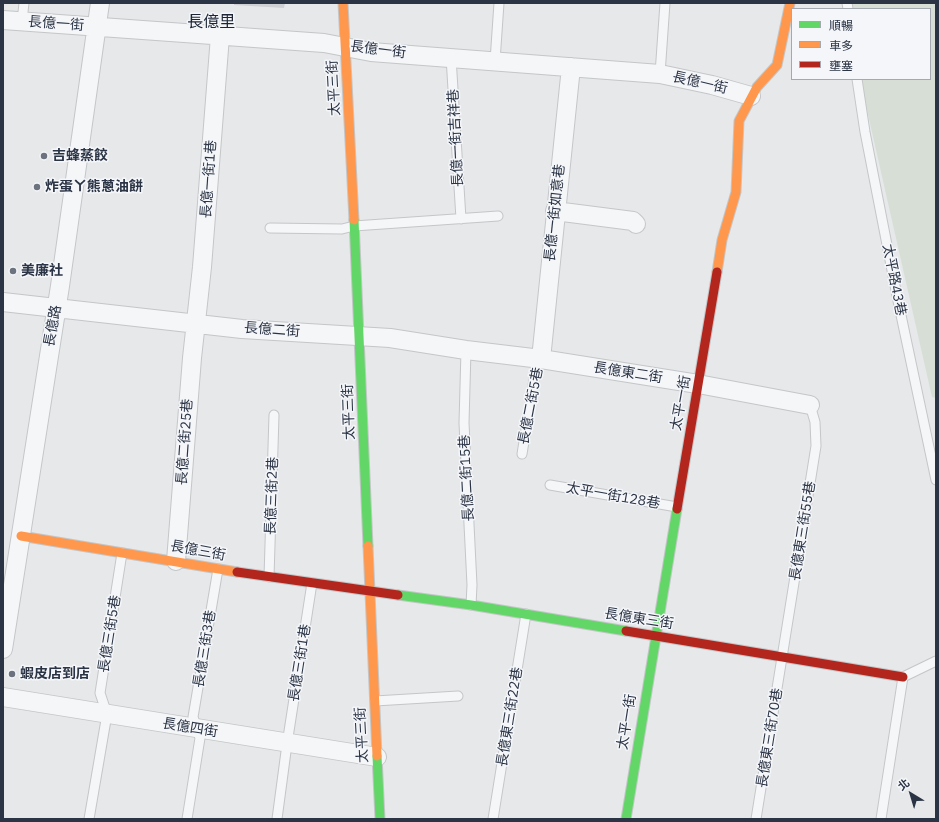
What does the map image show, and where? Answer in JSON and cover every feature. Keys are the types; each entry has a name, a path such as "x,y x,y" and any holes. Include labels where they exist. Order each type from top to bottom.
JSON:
{"street":[{"name":"長億路","path":"3,649 56,308 100,3"},
{"name":"太平三街","path":"343,3 380,819"},
{"name":"太平一街","path":"626,819 722,240 736,192 739,121 757,87 777,65 790,3"},
{"name":"長億一街","path":"3,20 324,43 371,52 495,60 660,74 712,85 751,96"},
{"name":"長億一街1巷","path":"196,323 202,267 220,36"},
{"name":"長億一街如意巷","path":"541,359 555,210 571,67"},
{"path":"555,210 633,221 636,224"},
{"name":"長億二街","path":"3,302 242,329 390,338 466,350 541,359"},
{"name":"長億二街25巷","path":"176,561 196,323"},
{"name":"長億東二街","path":"541,359 698,384 810,405"},
{"name":"長億三街","path":"21,536 218,569 370,591"},
{"name":"長億東三街","path":"370,591 471,605 903,677"},
{"name":"長億四街","path":"3,697 377,758"}],"lane":[{"path":"22,21 24,3"},
{"path":"495,60 499,3"},
{"path":"660,74 665,3"},
{"name":"長億一街吉祥巷","path":"451,57 461,219"},
{"name":"太平路43巷","path":"858,80 866,132 888,247 936,480"},
{"path":"270,228 342,229 354,226 498,216"},
{"name":"長億二街15巷","path":"466,350 464,423 472,585 471,605"},
{"name":"長億二街5巷","path":"522,454 536,367 541,359"},
{"name":"長億東三街55巷","path":"783,657 816,446 815,422 810,405"},
{"name":"長億三街2巷","path":"269,577 274,415"},
{"name":"太平一街128巷","path":"550,485 677,507"},
{"name":"長億三街5巷","path":"107,714 100,693 122,553"},
{"name":"長億三街3巷","path":"187,819 200,738 193,717 218,569"},
{"name":"長億三街1巷","path":"277,819 312,583"},
{"name":"長億東三街22巷","path":"493,819 526,614"},
{"name":"長億東三街70巷","path":"756,819 783,657"},
{"path":"881,819 903,677 936,660"},
{"path":"375,701 458,696"},
{"path":"89,819 107,714"}],"shaded area":[{"path":"843,3 936,3 936,398 932,397 860,80 931,80 931,8 845,8"}],"building":[{"path":"234,3 285,3 284,8 234,5"}],"traffic: fast":[{"path":"354,220 368,546"},
{"path":"626,819 677,509"},
{"path":"398,595 471,605 626,631"},
{"path":"377,756 380,819"}],"traffic: slow":[{"path":"343,3 354,220"},
{"path":"717,272 722,240 736,192 739,121 757,87 777,65 790,3"},
{"path":"21,536 237,572"},
{"path":"368,546 377,756"}],"traffic: jam":[{"path":"677,509 717,272"},
{"path":"237,572 398,595"},
{"path":"626,631 903,677"}],"place":[{"name":"吉蜂蒸餃","path":"44,156"},
{"name":"炸蛋ㄚ熊蔥油餅","path":"37,187"},
{"name":"美廉社","path":"13,271"},
{"name":"蝦皮店到店","path":"12,674"}],"district":[{"name":"長億里","path":"211,22"}]}
